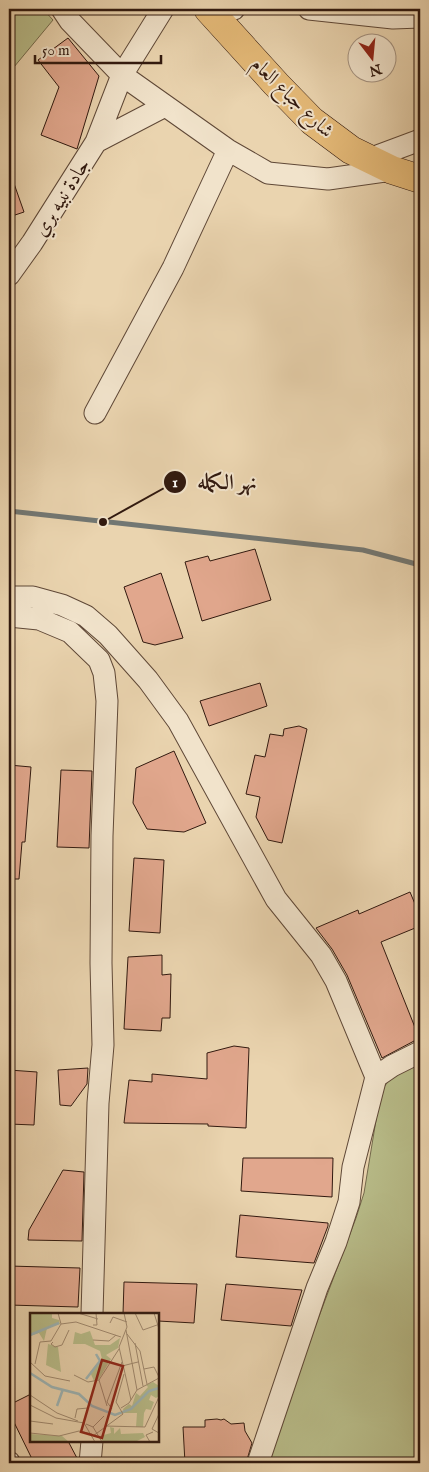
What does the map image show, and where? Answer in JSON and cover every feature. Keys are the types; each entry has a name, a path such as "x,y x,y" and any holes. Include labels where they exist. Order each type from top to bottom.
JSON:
{"main road":[{"name":"شارع جباع العام","path":"218,10 312,121 351,150 420,179"}],"street":[{"path":"62,9 70,21 122,75 228,150 268,173 328,179 381,164 420,140"},
{"name":"جادة نبيه بري","path":"9,275 32,243 96,142 122,75 163,9"},
{"path":"308,9 393,18 420,17"},
{"name":"جادة نبيه بري","path":"96,142 165,106"},
{"path":"94,413 173,268 228,150"},
{"path":"9,246 32,243"},
{"path":"9,597 33,597 62,605 86,616 108,635 148,680 178,721 276,899 321,955 336,981 376,1077 353,1168 349,1202 336,1242 317,1288 258,1463"},
{"path":"9,616 39,619 70,632 99,660 104,673 107,701 102,846 101,963 104,1045 98,1104 92,1313"},
{"path":"376,1077 392,1066 420,1052"},
{"path":"90,1463 92,1442"}],"green space":[{"path":"9,9 43,9 53,20 9,73"},
{"path":"420,1061 420,1463 268,1463 277,1428 364,1193 378,1108 384,1087 393,1075"}],"building":[{"path":"68,38 99,76 77,149 41,135 59,87 38,60"},
{"path":"11,175 24,212 9,217 9,176"},
{"path":"255,549 271,600 202,621 185,562 208,556 210,561"},
{"path":"161,573 183,638 155,645 143,642 124,587"},
{"path":"260,683 267,706 209,726 200,701"},
{"path":"299,726 307,729 282,843 268,840 256,817 260,797 246,794 255,755 265,757 270,734 283,736 284,729"},
{"path":"174,751 206,823 184,832 147,829 133,803 136,768"},
{"path":"9,765 31,767 25,842 22,842 19,879 9,879"},
{"path":"61,770 92,771 89,848 57,847"},
{"path":"134,858 164,860 160,933 129,931"},
{"path":"410,892 420,916 420,926 381,942 420,1040 414,1041 382,1058 347,975 332,949 316,928 358,910 359,914"},
{"path":"162,955 162,975 171,974 170,1018 162,1018 161,1031 124,1029 128,957"},
{"path":"234,1046 249,1048 246,1128 208,1126 208,1124 124,1123 129,1080 152,1082 152,1074 207,1079 207,1053"},
{"path":"88,1068 87,1084 71,1106 60,1105 58,1070"},
{"path":"9,1070 37,1072 34,1125 9,1124"},
{"path":"243,1158 333,1158 332,1197 241,1191"},
{"path":"63,1170 84,1172 82,1241 28,1240 29,1230"},
{"path":"240,1215 328,1223 328,1226 314,1263 236,1257"},
{"path":"9,1266 80,1268 78,1307 9,1305"},
{"path":"124,1282 197,1284 194,1323 159,1321 159,1313 123,1313"},
{"path":"226,1284 302,1290 291,1326 221,1320"},
{"path":"30,1394 30,1442 69,1442 78,1463 34,1463 9,1412 9,1405"},
{"path":"224,1419 231,1424 244,1423 245,1431 252,1443 246,1463 185,1463 183,1427 205,1427 205,1420"}],"waterway":[{"path":"9,511 363,550 420,565"}],"place":[{"name":"نهر الكمله","path":"103,522"}]}
